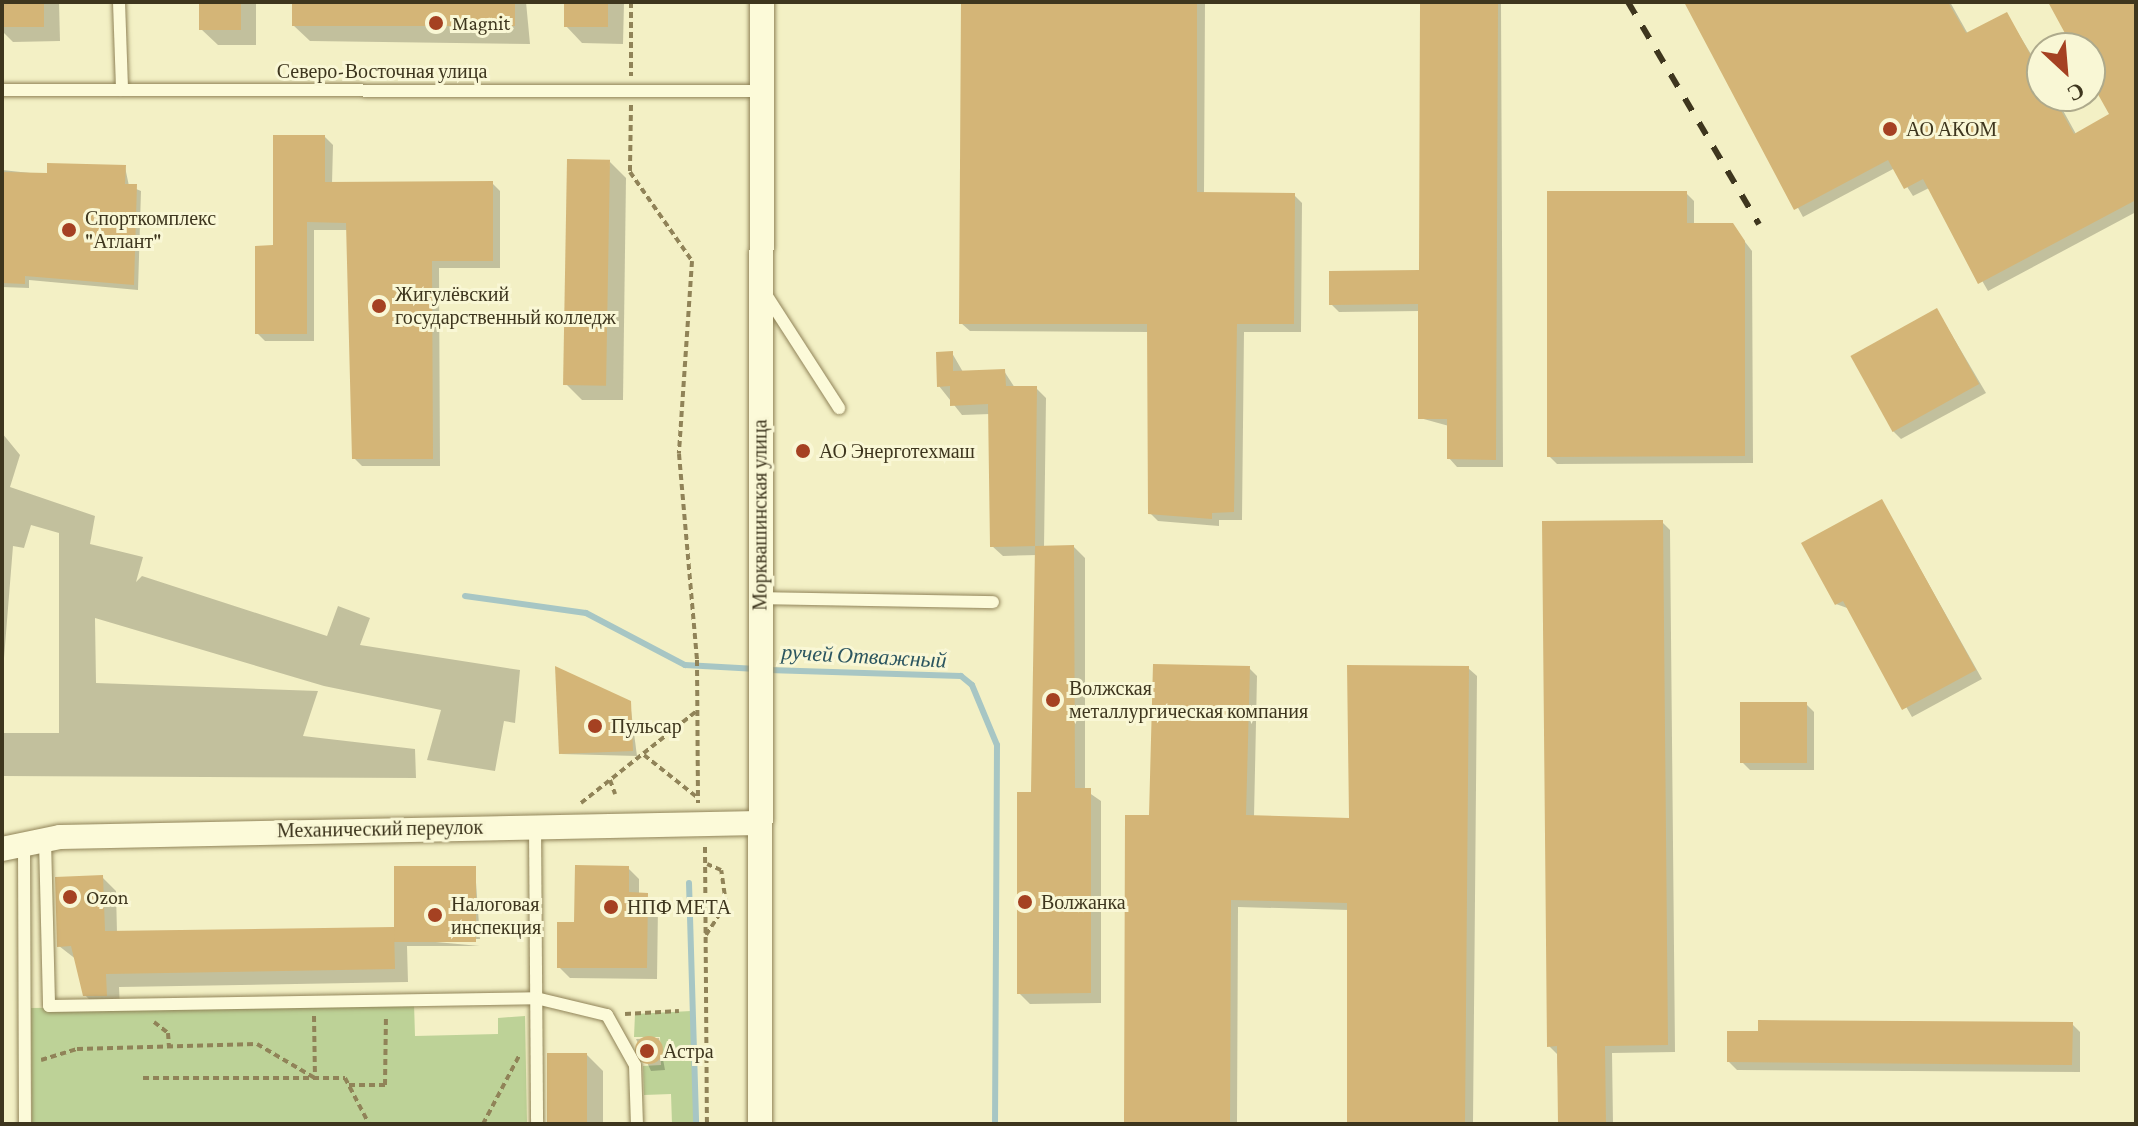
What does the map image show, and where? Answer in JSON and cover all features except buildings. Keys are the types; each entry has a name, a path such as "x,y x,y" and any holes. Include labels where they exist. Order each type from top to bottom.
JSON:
{"street":[{"name":"Морквашинская улица","path":"760,1124 762,2"},
{"name":"Механический переулок","path":"17,845 544,826 759,823"}],"lane":[{"path":"119,2 122,90"},
{"name":"Северо-Восточная улица","path":"2,90 762,91"},
{"path":"761,287 839,408"},
{"path":"760,598 993,602"},
{"path":"537,1124 536,998 544,826"},
{"path":"17,845 49,1006 536,998 607,1015 635,1065 637,1124"},
{"path":"17,845 25,1124"}],"path":[{"path":"631,2 630,172 692,261 679,454 697,660 699,824 707,864 704,937 707,1124"},
{"path":"544,826 610,780 698,710"},
{"path":"643,754 698,798"},
{"path":"610,780 615,794"},
{"path":"704,937 726,904 721,870 707,864"},
{"path":"607,1015 679,1011"},
{"path":"299,1016 329,1016"},
{"path":"314,1016 315,1078"},
{"path":"349,1085 385,1085 386,1016 372,1016"},
{"path":"160,1017 145,1017 168,1033 169,1046"},
{"path":"483,1124 536,1023"},
{"path":"25,1070 77,1049 257,1044 315,1078"},
{"path":"143,1078 345,1078 369,1124"}],"green space":[{"path":"414,1003 415,1036 498,1034 498,1018 525,1016 527,1124 32,1124 31,1008"},
{"path":"691,1011 695,1124 672,1124 671,1094 644,1095 643,1066 661,1065 660,1037 634,1037 635,1014"}],"waterway":[{"name":"ручей Отважный","path":"465,596 586,613 685,665 757,669"},
{"name":"ручей Отважный","path":"768,670 961,676 972,685 997,745 995,1124"},
{"name":"ручей Отважный","path":"689,883 696,1124"}],"railway":[{"path":"1628,2 1759,224"}],"place":[{"name":"Magnit","path":"436,23"},
{"name":"АО АКОМ","path":"1890,129"},
{"name":"Спорткомплекс \"Атлант\"","path":"69,230"},
{"name":"Жигулёвский государственный колледж","path":"379,306"},
{"name":"АО Энерготехмаш","path":"803,451"},
{"name":"Волжская металлургическая компания","path":"1053,700"},
{"name":"Пульсар","path":"595,726"},
{"name":"Ozon","path":"70,897"},
{"name":"Волжанка","path":"1025,902"},
{"name":"НПФ МЕТА","path":"611,907"},
{"name":"Налоговая инспекция","path":"435,915"},
{"name":"Астра","path":"647,1051"}]}
